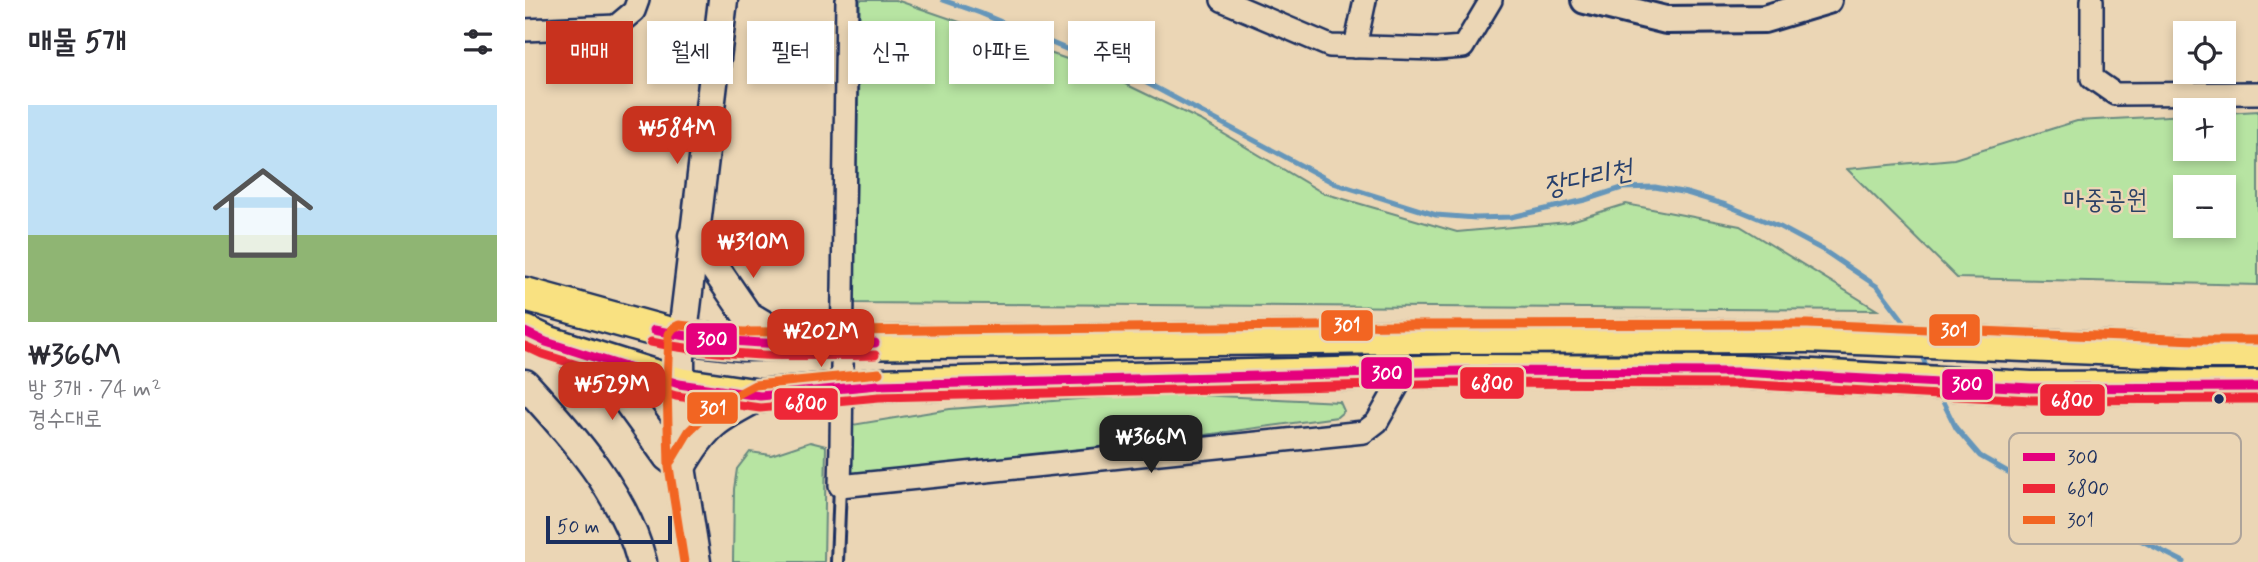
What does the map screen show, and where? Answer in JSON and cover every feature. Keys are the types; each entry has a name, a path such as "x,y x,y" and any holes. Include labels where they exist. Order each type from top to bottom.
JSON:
{"main road":[{"path":"695,560 681,467 681,337 723,0"},
{"path":"694,236 747,315 794,343"},
{"path":"525,295 681,337 742,344 1808,336 2258,352"},
{"path":"525,331 563,348 679,384 760,396 878,385 1406,371 1740,372 2031,388 2258,387"},
{"path":"563,348 623,395 668,457 681,467"},
{"path":"525,384 597,470 626,518 642,562"},
{"path":"681,467 698,439 722,416 760,396"}],"street":[{"path":"525,30 616,26 634,11 638,0"},
{"path":"1222,0 1330,46 1436,49 1463,47 1491,0"},
{"path":"1356,47 1365,0"},
{"path":"1585,0 1666,20 1764,19 1828,0"},
{"path":"2092,0 2092,78 2115,94 2258,93"},
{"path":"847,3 840,485 1364,432 1377,422 1406,371"}],"lane":[{"path":"837,562 840,485"}],"green space":[{"path":"860,0 896,0 957,21 949,21 949,84 1054,84 1054,55 1068,59 1068,84 1125,84 1202,121 1323,193 1457,232 1568,222 1626,204 1740,226 1877,310 854,303 858,84 935,84 935,21 860,21"},
{"name":"마중공원","path":"2258,111 2258,285 1957,278 1847,169 1954,159 2077,121 2173,116 2173,161 2236,161 2236,112"},
{"path":"1157,393 1340,402 1344,411 1337,417 1007,462 848,475 852,425 950,409"},
{"path":"810,442 826,446 824,562 733,562 734,489 737,469 750,452 771,455"}],"waterway":[{"name":"장다리천","path":"943,0 1143,81 1334,183 1436,215 1511,217 1585,200 1622,188 1655,187 1726,205 1780,227 1823,250 1878,287 1909,328"},
{"name":"장다리천","path":"1921,353 1929,373"},
{"name":"장다리천","path":"1939,394 1956,428 1980,456 2009,473"},
{"name":"장다리천","path":"2148,544 2184,562"}],"transit line":[{"name":"301","path":"684,562 669,467 667,384 669,334 679,325 743,332 1808,324 2197,340 2258,340"},
{"name":"300","path":"654,330 736,341 791,344 875,343"},
{"name":"300","path":"525,332 546,342 679,384 760,396 878,385 1463,371 1740,372 2031,388 2258,387"},
{"name":"6800","path":"651,342 735,353 791,356 875,355"},
{"name":"6800","path":"525,346 542,354 676,396 760,408 879,397 1463,383 1740,384 2031,400 2258,399"},
{"name":"301","path":"671,461 689,431 714,407 755,385 879,373"}]}
